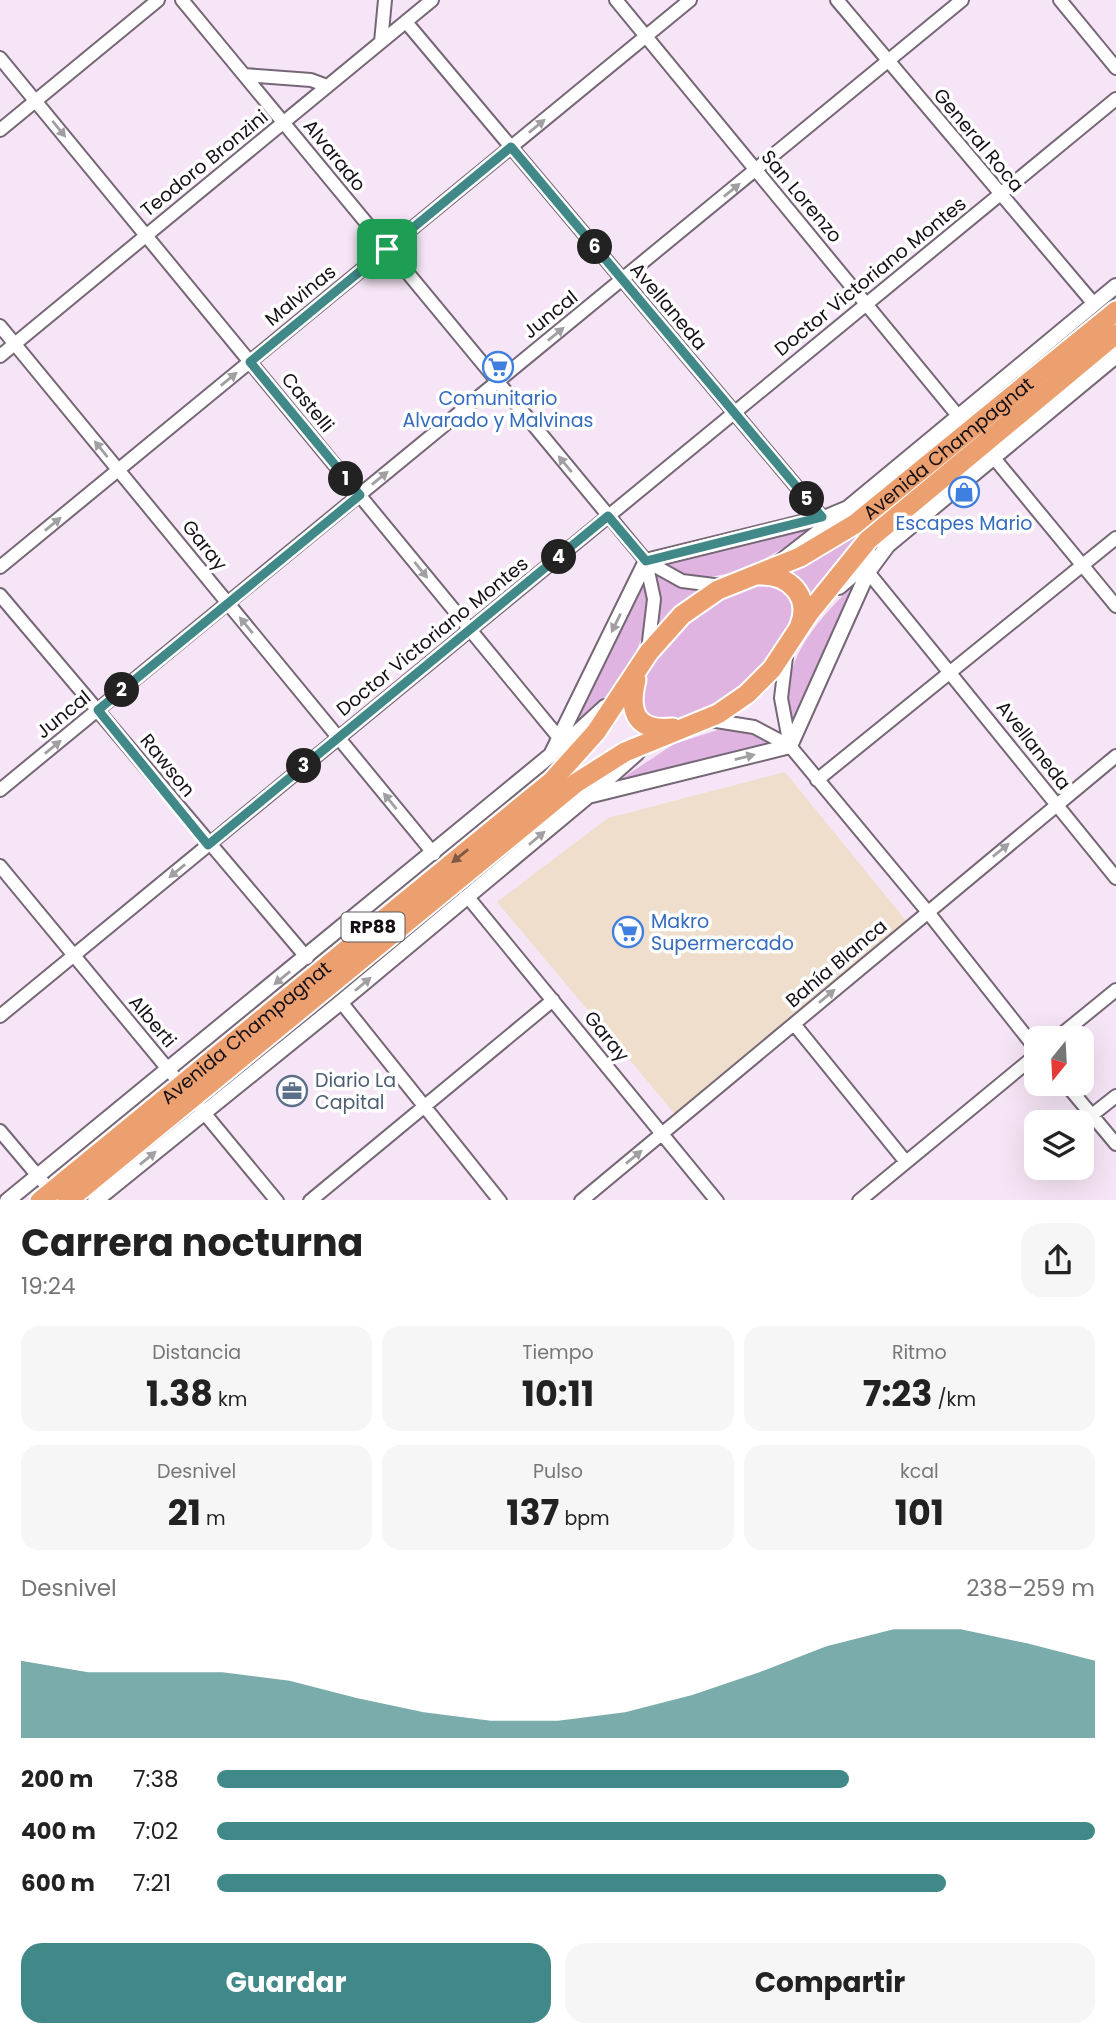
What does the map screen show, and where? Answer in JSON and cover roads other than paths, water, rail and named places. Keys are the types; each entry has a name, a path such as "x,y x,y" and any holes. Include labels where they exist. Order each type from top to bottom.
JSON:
{"highway":[{"name":"Avenida Champagnat","path":"193,1098 552,781 596,732 660,638 682,615 739,581 816,549 866,517 1116,312"},
{"name":"Avenida Champagnat","path":"54,1198 193,1098 576,783 608,762 661,735 726,708 760,682 851,558 878,531 1116,334"},
{"path":"739,581 775,576 796,589 804,611 800,627"},
{"name":"RP88","path":"643,664 632,698 636,715 645,724 657,729 692,724"}],"street":[{"path":"0,130 158,0"},
{"name":"Alvarado","path":"182,0 646,561 664,574 692,584 712,586 739,581"},
{"path":"381,42 385,0"},
{"name":"Teodoro Bronzini","path":"0,356 432,0"},
{"name":"San Lorenzo","path":"616,0 959,417"},
{"name":"Malvinas","path":"0,567 690,0"},
{"name":"General Roca","path":"837,0 999,195 1094,304"},
{"name":"Juncal","path":"0,790 962,0"},
{"path":"1060,0 1116,68"},
{"name":"Avellaneda","path":"406,22 822,517"},
{"name":"Castelli","path":"0,58 560,739"},
{"path":"244,75 311,80 327,86"},
{"name":"Doctor Victoriano Montes","path":"0,1016 1116,99"},
{"name":"Avenida Champagnat","path":"771,569 856,503 1116,286"},
{"name":"Garay","path":"0,326 434,853"},
{"name":"Avenida Champagnat","path":"800,627 888,545 1116,356"},
{"path":"995,458 1116,606"},
{"name":"Avenida Champagnat","path":"551,755 646,561 822,517 856,503"},
{"path":"817,780 1116,538"},
{"name":"Avenida Champagnat","path":"588,796 790,746 868,572 888,545"},
{"path":"643,664 654,608 646,561"},
{"name":"Avellaneda","path":"868,572 952,672 1116,878"},
{"name":"Rawson","path":"0,595 208,845 307,958"},
{"path":"790,746 780,686 784,662 800,627"},
{"name":"Avenida Champagnat","path":"7,1200 307,958 551,755 627,688"},
{"path":"692,724 729,721 754,727 790,746 927,911 1024,1034"},
{"name":"Avenida Champagnat","path":"94,1200 193,1098 341,1002 661,735"},
{"name":"Bahía Blanca","path":"581,1200 1116,756"},
{"name":"Alberti","path":"0,866 277,1200"},
{"name":"Garay","path":"467,896 717,1200"},
{"path":"1072,1026 1116,990"},
{"path":"310,1200 553,1000"},
{"path":"341,1002 500,1200"},
{"path":"794,1024 906,1162"},
{"path":"859,1200 1024,1065"},
{"path":"1076,1096 1088,1110"},
{"path":"1094,1113 1116,1096"},
{"path":"1094,1117 1116,1144"},
{"path":"0,1131 54,1198"}],"place":[{"name":"Comunitario Alvarado y Malvinas","path":"498,367"},
{"name":"Escapes Mario","path":"964,492"},
{"name":"Makro Supermercado","path":"628,932"},
{"name":"Diario La Capital","path":"292,1091"}]}
